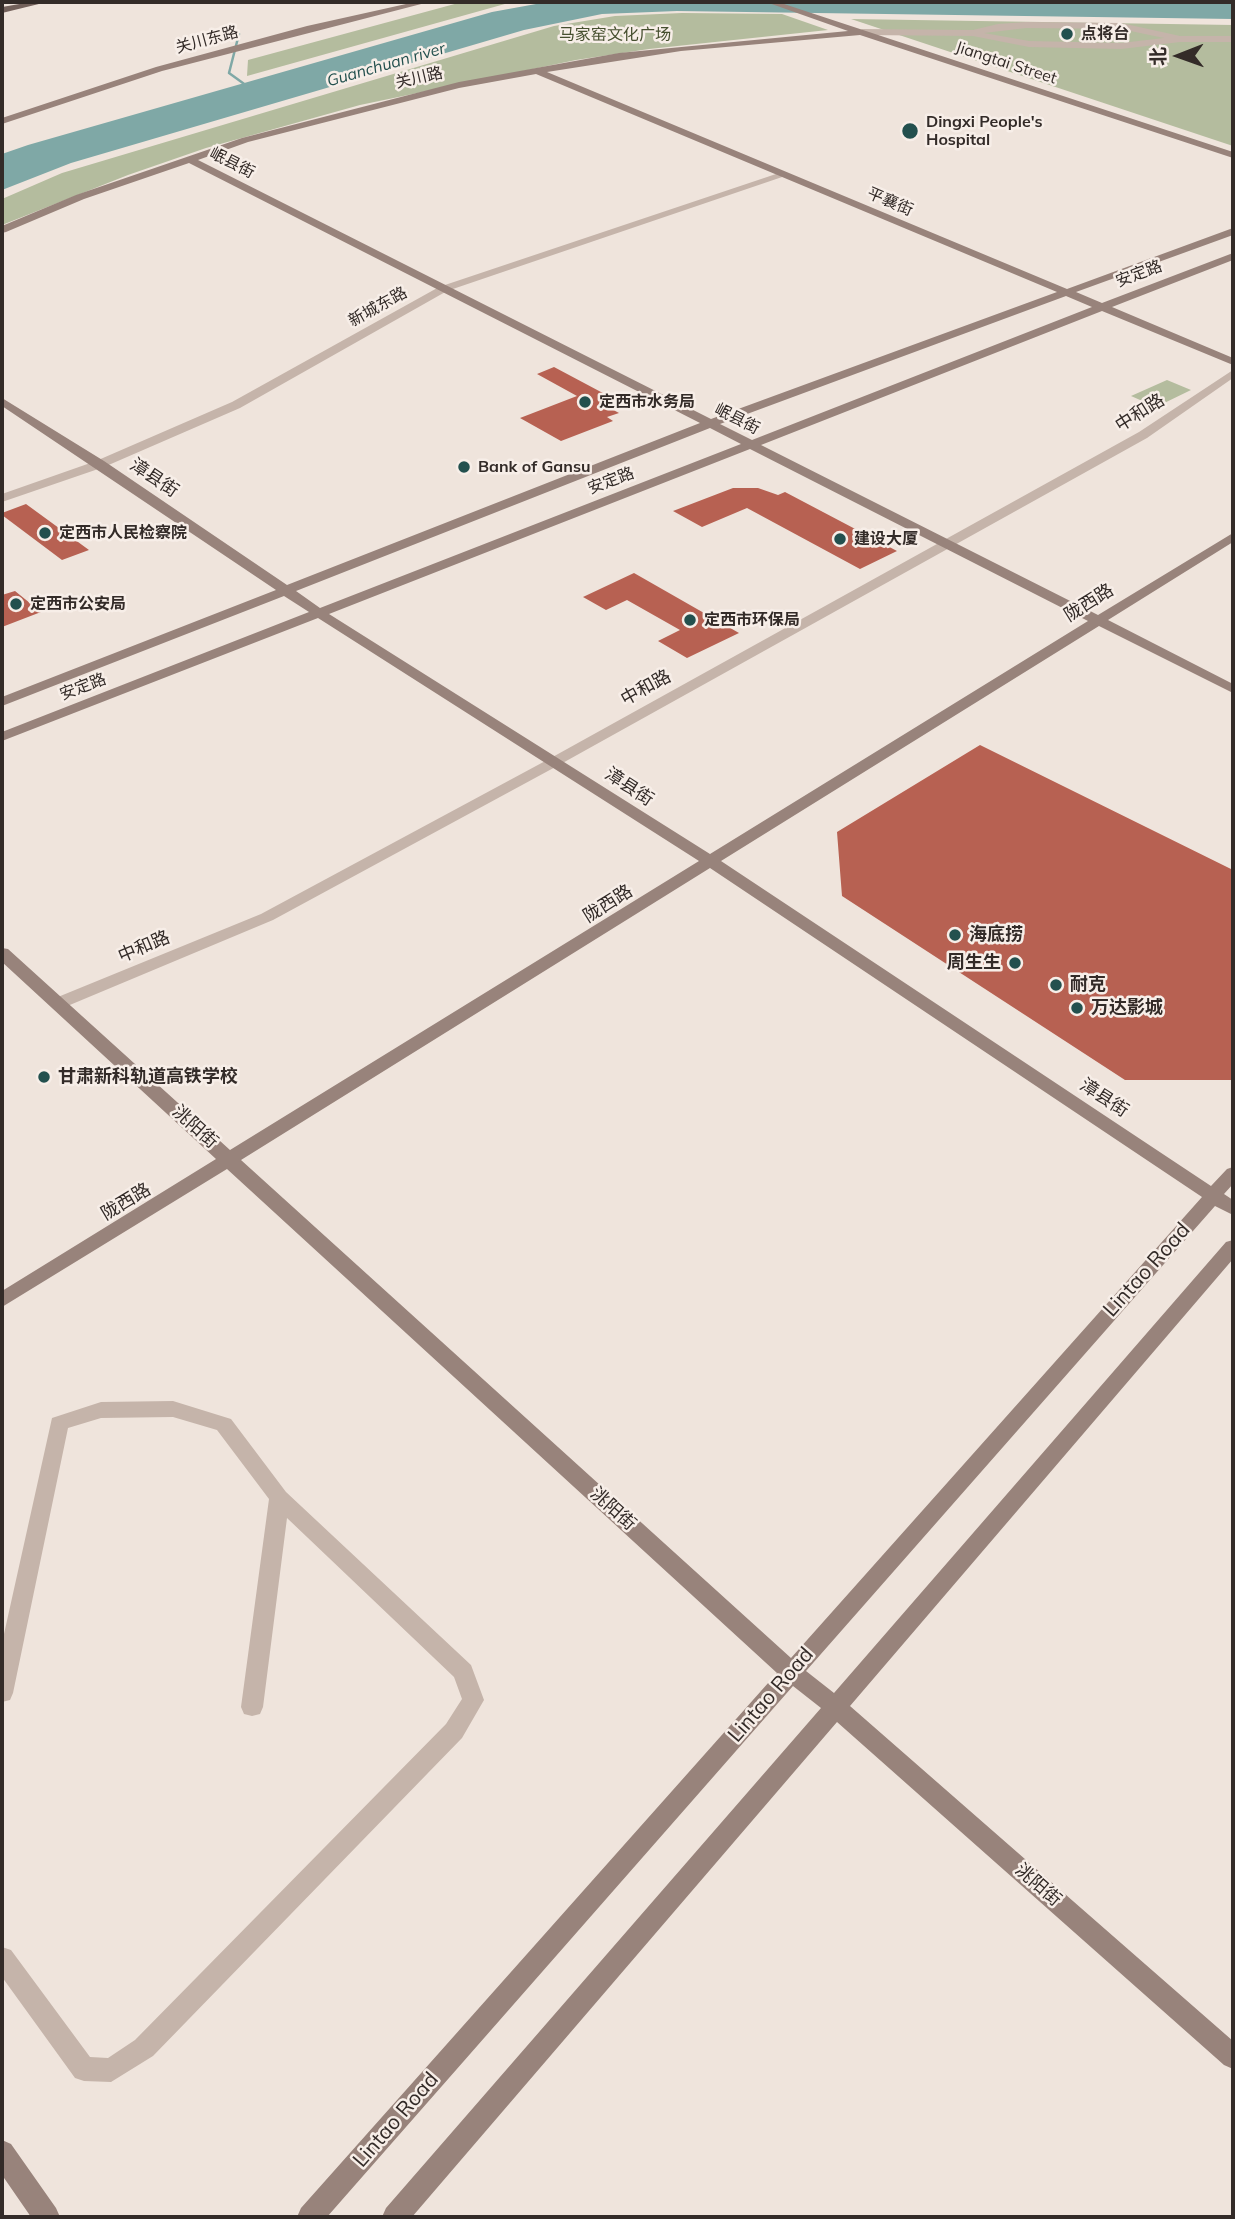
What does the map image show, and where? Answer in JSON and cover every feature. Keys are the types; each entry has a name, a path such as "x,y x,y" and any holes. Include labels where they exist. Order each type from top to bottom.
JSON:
{"main road":[{"path":"2,7 19,2"},
{"path":"2,7 43,2"}],"street":[{"name":"关川东路","path":"2,121 159,69 310,28 425,2"},
{"name":"Jiangtai Street","path":"770,2 1233,155"},
{"path":"862,32 973,33 1019,25 1121,26 1180,38 1233,40"},
{"name":"关川路","path":"2,230 80,197 189,159 245,140 358,109 535,70 681,48 862,32"},
{"path":"973,33 1029,44 1121,46 1180,38"},
{"path":"1155,42 1165,48 1218,47 1233,40"},
{"name":"平襄街","path":"535,70 1233,362"},
{"name":"岷县街","path":"189,159 1233,689"},
{"name":"新城东路","path":"2,498 100,464 236,405 443,289 783,174"},
{"name":"安定路","path":"2,702 712,423 1233,231"},
{"name":"安定路","path":"2,737 1233,256"},
{"name":"中和路","path":"59,1003 267,917 554,762 1143,435 1233,373"},
{"name":"漳县街","path":"2,401 100,464 286,592 712,862 1215,1194 1233,1209"},
{"name":"陇西路","path":"2,1300 1233,537"},
{"name":"洮阳街","path":"2,953 791,1672 835,1707 1233,2057"},
{"name":"Lintao Road","path":"310,2217 1233,1173"},
{"path":"395,2217 1233,1247"},
{"path":"2,1693 59,1423 101,1409 173,1409 224,1424 279,1498 463,1672 473,1700 454,1731 348,1840 144,2048 111,2070 84,2068 2,1958"},
{"path":"252,1707 279,1498"},
{"path":"2,2153 47,2217"}],"green space":[{"path":"462,2 512,2 247,76 248,60"},
{"name":"马家窑文化广场","path":"682,13 782,14 828,30 649,49 576,60 360,105 206,148 128,175 2,225 2,199 62,173 554,26 615,16"},
{"path":"851,19 1233,25 1233,146"},
{"path":"1167,380 1191,390 1156,407 1131,396"}],"water":[{"name":"Guanchuan river","path":"547,2 1233,2 1233,19 677,11 602,14 524,30 71,163 2,190 2,154 28,145 492,12"}],"building":[{"name":"定西市水务局","path":"554,367 616,400 604,405 619,413 607,417 613,421 561,441 520,418 577,396 537,374"},
{"name":"建设大厦","path":"733,488 758,488 778,495 785,492 897,551 860,569 747,508 702,527 673,511"},
{"name":"定西市人民检察院","path":"26,504 89,550 62,560 2,515"},
{"name":"定西市环保局","path":"634,573 739,633 687,658 658,641 680,630 627,600 606,610 583,597"},
{"name":"定西市公安局","path":"15,591 41,612 2,627 2,595"},
{"path":"980,745 1233,870 1233,1080 1125,1080 842,896 837,832"}],"waterway":[{"path":"239,34 229,73 247,86"}],"place":[{"name":"点将台","path":"1067,34"},
{"name":"Dingxi People's Hospital","path":"910,131"},
{"name":"定西市水务局","path":"585,402"},
{"name":"Bank of Gansu","path":"464,467"},
{"name":"定西市人民检察院","path":"45,533"},
{"name":"建设大厦","path":"840,539"},
{"name":"定西市公安局","path":"16,604"},
{"name":"定西市环保局","path":"690,620"},
{"name":"海底捞","path":"955,935"},
{"name":"周生生","path":"1015,963"},
{"name":"耐克","path":"1056,985"},
{"name":"万达影城","path":"1077,1008"},
{"name":"甘肃新科轨道高铁学校","path":"44,1077"}]}
